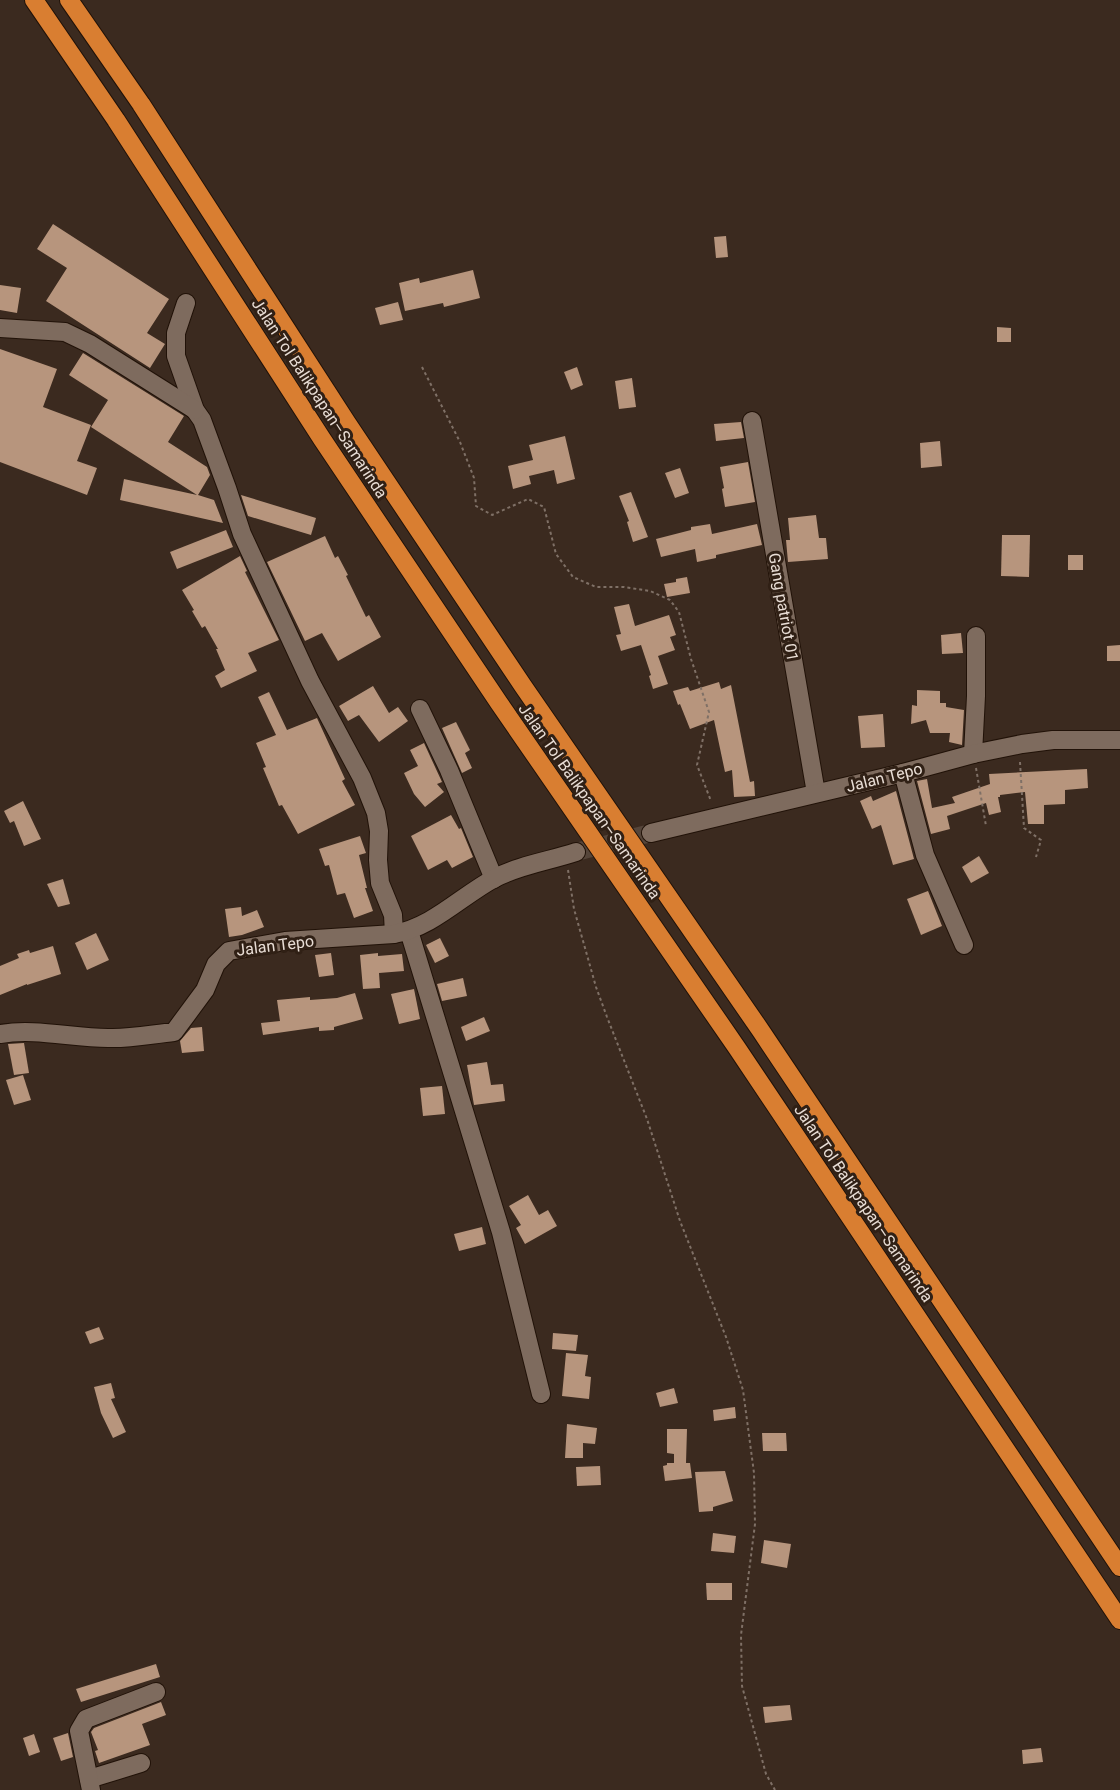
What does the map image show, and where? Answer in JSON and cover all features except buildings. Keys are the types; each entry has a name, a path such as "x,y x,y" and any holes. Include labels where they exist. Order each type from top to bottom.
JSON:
{"highway":[{"name":"Jalan Tol Balikpapan–Samarinda","path":"34,0 116,120 322,439 512,722 737,1048 1120,1620"},
{"name":"Jalan Tol Balikpapan–Samarinda","path":"69,0 141,104 360,442 523,686 761,1031 1120,1568"}],"street":[{"path":"186,303 176,333 176,356 195,410 202,420 242,534 310,681 362,778 376,813 379,831 380,883 402,933 477,1155 501,1232 541,1394"},
{"path":"0,328 65,332 90,344 195,410"},
{"name":"Gang patriot 01","path":"752,421 816,793"},
{"path":"973,754 976,636"},
{"path":"420,708 449,770 494,879"},
{"name":"Jalan Tepo","path":"651,833 1022,744 1053,740 1120,740"},
{"path":"903,773 925,855 964,945"},
{"name":"Jalan Tepo","path":"0,1034 50,1032 109,1039 174,1032 205,990 216,964 229,951 285,941 402,933 435,918 494,879 539,862 570,854"},
{"path":"141,1763 90,1784 79,1731 86,1719 156,1692"}],"path":[{"path":"422,367 460,442 474,478 476,506 492,515 528,499 543,507 556,554 573,577 596,587 624,587 650,591 670,600 679,612 691,659 709,712 698,765 718,818"},
{"path":"1022,744 1020,768 1024,828 1041,840 1036,857"},
{"path":"973,754 986,826"},
{"path":"570,854 574,909 607,1017 647,1119 680,1221 726,1337 743,1390 754,1473 755,1524 741,1635 742,1686 766,1774 775,1790"}],"tunnel":[{"path":"576,852 651,833"}]}
